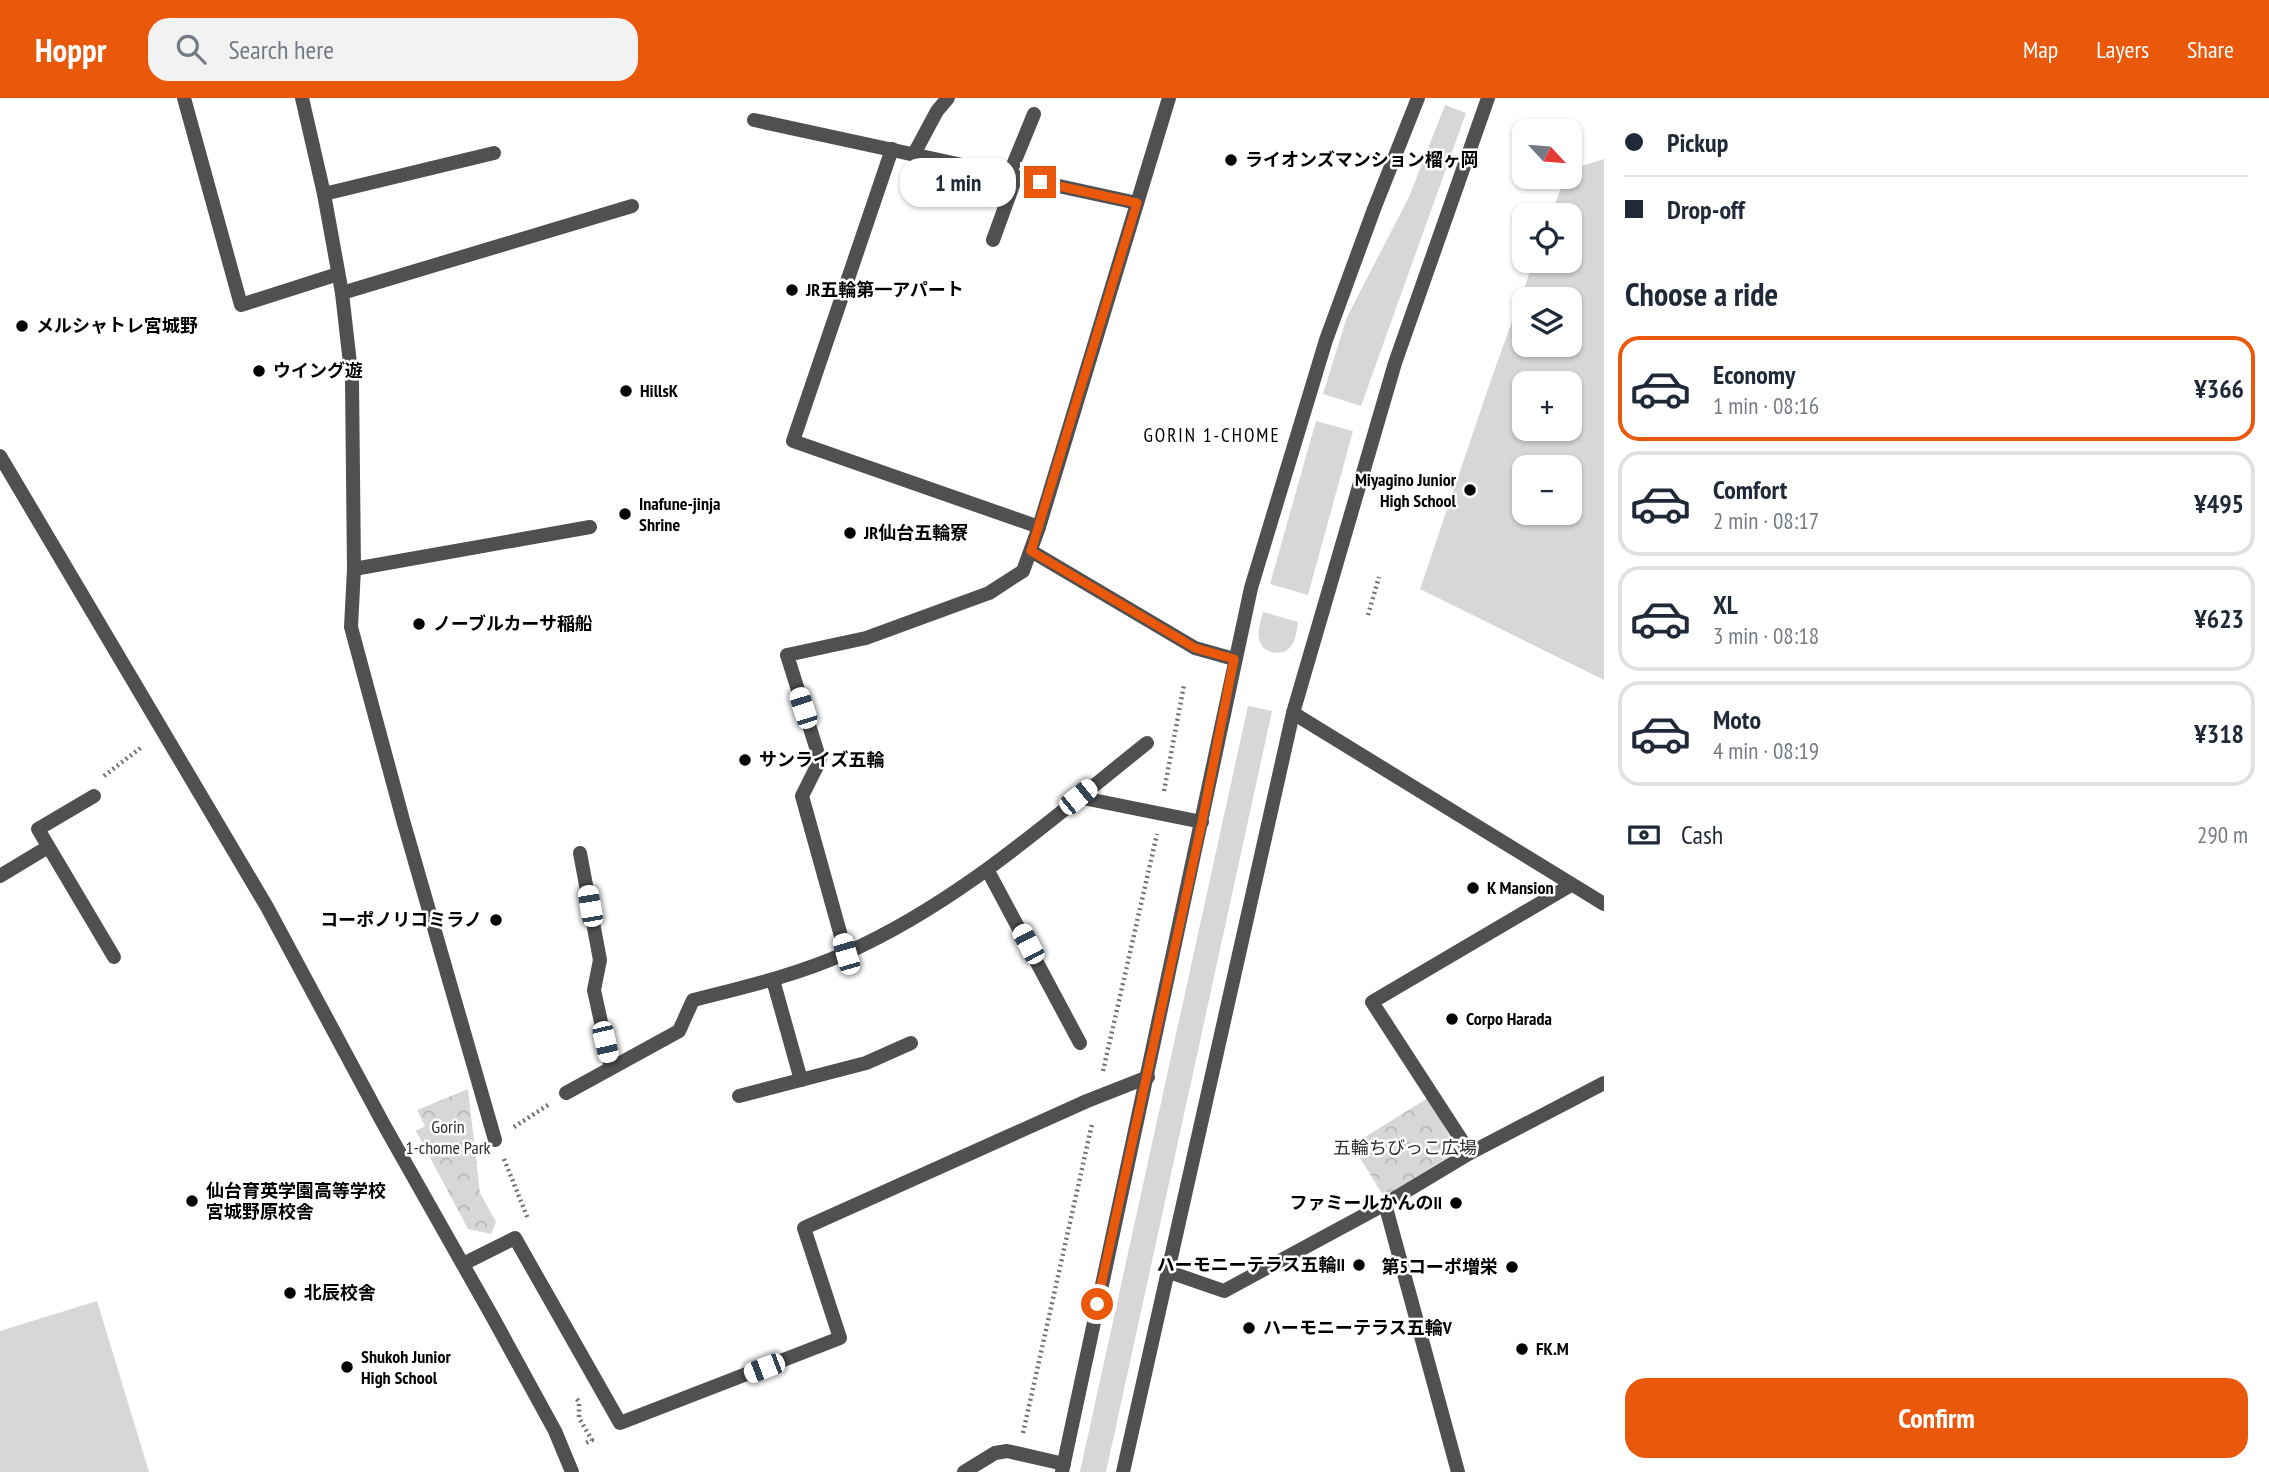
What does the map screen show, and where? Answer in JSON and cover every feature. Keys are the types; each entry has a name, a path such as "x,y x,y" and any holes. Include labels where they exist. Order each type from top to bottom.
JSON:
{"street":[{"path":"184,98 241,305 338,274"},
{"path":"302,98 324,194 342,293 352,381 354,569 351,627 402,820 495,1140"},
{"path":"915,154 937,110 948,98"},
{"path":"846,954 802,796 820,760 787,655 866,638 989,593 1023,571 1039,527 1169,98"},
{"path":"964,1472 995,1453 1007,1451 1063,1468 1251,588 1326,340 1418,98"},
{"path":"1123,1472 1293,713 1395,362 1488,98"},
{"path":"993,240 1034,114"},
{"path":"754,121 1137,203"},
{"path":"892,149 793,442 1039,527"},
{"path":"324,194 494,153"},
{"path":"342,293 632,206"},
{"path":"0,456 267,907 384,1125 555,1431 572,1472"},
{"path":"354,569 590,527"},
{"path":"1031,551 1195,648 1234,659"},
{"path":"1293,713 1604,904"},
{"path":"566,1093 679,1031 693,1000 773,980 846,954 939,904 988,871 1147,743"},
{"path":"94,796 38,829 114,957"},
{"path":"1078,797 1202,822"},
{"path":"0,876 48,847"},
{"path":"580,853 600,960 593,990 611,1068"},
{"path":"988,871 1080,1043"},
{"path":"1471,1153 1372,1002 1571,885"},
{"path":"773,980 801,1080"},
{"path":"739,1096 866,1063 912,1043"},
{"path":"463,1264 515,1238 620,1423 840,1338 804,1228 1087,1101 1147,1077"},
{"path":"1169,1272 1224,1291 1385,1204 1471,1153 1604,1083"},
{"path":"1385,1204 1458,1472"}],"path":[{"path":"1368,615 1379,578"},
{"path":"1163,797 1184,685"},
{"path":"94,796 100,779 143,746"},
{"path":"1102,1075 1157,831"},
{"path":"529,1224 528,1215 495,1140 566,1093"},
{"path":"1019,1454 1090,1129"},
{"path":"572,1389 579,1402 579,1418 592,1440 586,1443"}],"green space":[{"path":"1445,105 1466,113 1361,406 1323,394 1347,317 1409,197"},
{"path":"1604,159 1604,680 1420,589 1512,322 1512,357 1582,357 1582,287 1525,287 1530,273 1582,273 1582,203 1555,203 1561,189 1582,189 1582,166"},
{"path":"1316,421 1353,431 1308,595 1270,584"},
{"path":"1263,612 1298,622 1290,648 1274,653 1261,644 1258,633"},
{"path":"1248,706 1272,711 1106,1472 1080,1472"},
{"name":"Gorin 1-chome Park","path":"468,1089 480,1193 496,1222 491,1234 468,1229 416,1131 425,1126 417,1110"},
{"name":"五輪ちびっこ広場","path":"1428,1098 1458,1151 1384,1197 1352,1145"},
{"path":"97,1301 149,1472 0,1472 0,1331"}],"place":[{"name":"ライオンズマンション榴ヶ岡","path":"1231,160"},
{"name":"JR五輪第一アパート","path":"792,290"},
{"name":"メルシャトレ宮城野","path":"22,326"},
{"name":"ウイング遊","path":"259,371"},
{"name":"HillsK","path":"626,391"},
{"name":"Miyagino Junior High School","path":"1470,490"},
{"name":"Inafune-jinja Shrine","path":"625,514"},
{"name":"JR仙台五輪寮","path":"850,533"},
{"name":"ノーブルカーサ稲船","path":"419,624"},
{"name":"サンライズ五輪","path":"745,760"},
{"name":"K Mansion","path":"1473,888"},
{"name":"コーポノリコミラノ","path":"496,920"},
{"name":"Corpo Harada","path":"1452,1019"},
{"name":"仙台育英学園高等学校 宮城野原校舎","path":"192,1201"},
{"name":"ファミールかんのII","path":"1456,1203"},
{"name":"ハーモニーテラス五輪II","path":"1359,1265"},
{"name":"第5コーポ増栄","path":"1512,1267"},
{"name":"北辰校舎","path":"290,1293"},
{"name":"ハーモニーテラス五輪V","path":"1249,1328"},
{"name":"FK.M","path":"1522,1349"},
{"name":"Shukoh Junior High School","path":"347,1367"}],"district":[{"name":"GORIN 1-CHOME","path":"1212,435"}],"route":[{"path":"1040,182 1137,203 1031,551 1195,648 1234,659 1202,822 1097,1304"}]}
